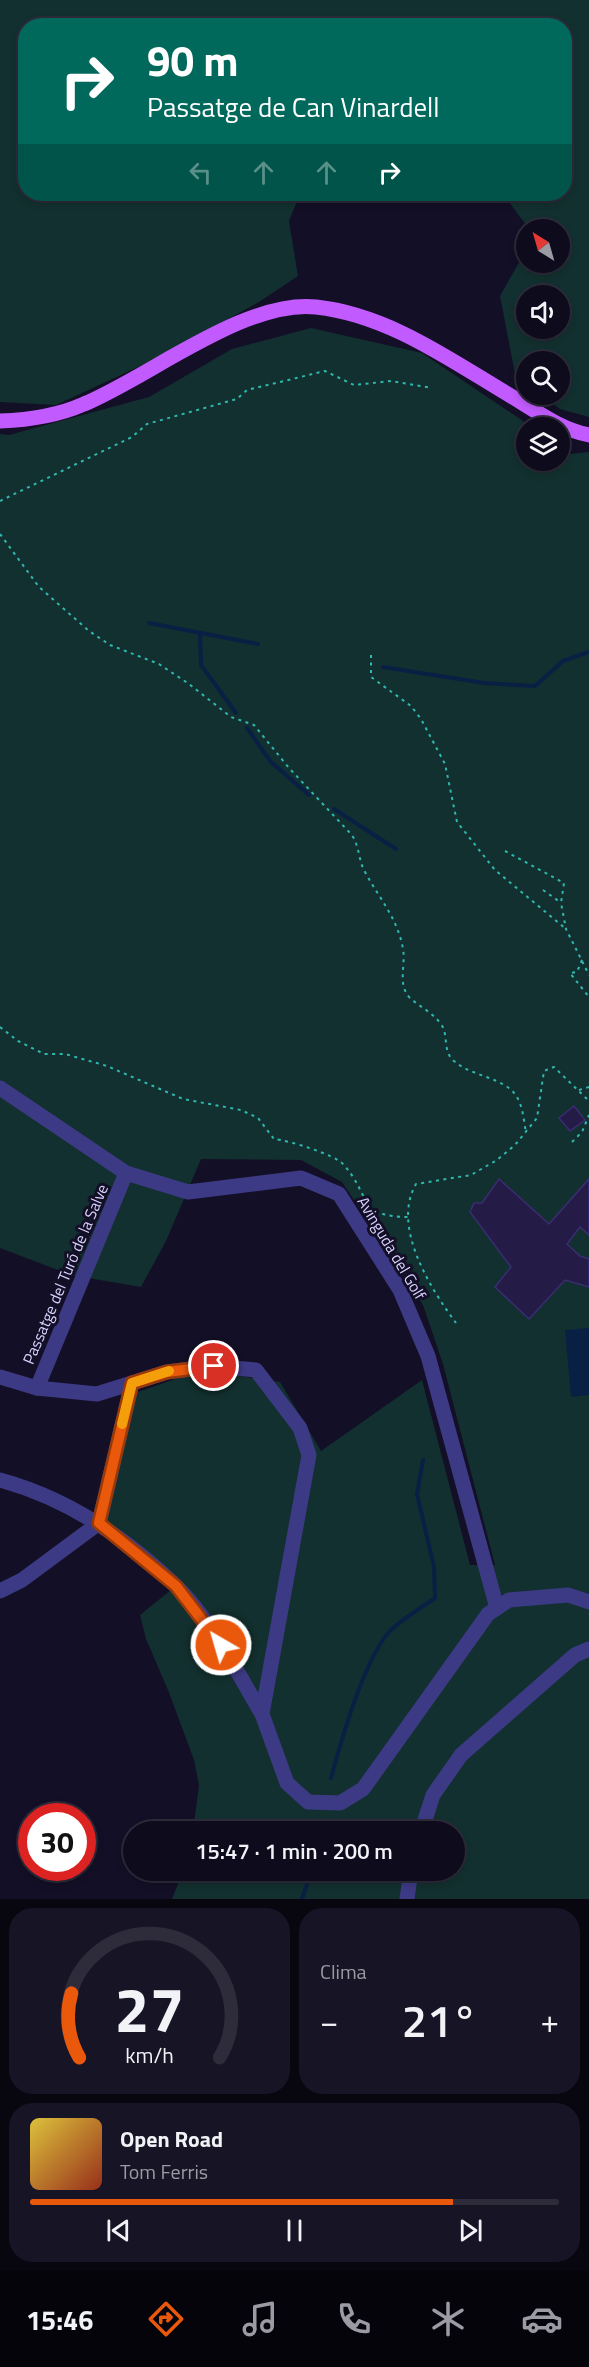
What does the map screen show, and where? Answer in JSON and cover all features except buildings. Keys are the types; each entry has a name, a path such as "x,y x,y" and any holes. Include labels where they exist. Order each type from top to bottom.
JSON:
{"main road":[{"path":"0,421 36,418 74,408 122,386 230,327 265,312 313,306 365,317 404,334 543,416 589,435"}],"street":[{"name":"Avinguda del Golf","path":"0,1088 126,1173 188,1192 301,1178 339,1194 400,1290 428,1356 497,1608"},
{"name":"Passatge del Turó de la Salve","path":"37,1388 126,1173"},
{"path":"0,1377 37,1388 97,1394 167,1372 214,1366 256,1370 300,1428 309,1455 262,1714"},
{"path":"0,1591 22,1580 99,1523 132,1383"},
{"path":"0,1480 23,1486 99,1523 176,1586 221,1645 262,1714 288,1783 308,1802 340,1803 363,1789 488,1614 509,1600 568,1595 589,1602"},
{"path":"425,1821 433,1795 461,1755 575,1655 589,1649"},
{"path":"407,1899 409,1881"}],"path":[{"path":"0,501 132,437 147,424 237,399 247,390 325,371 354,385 391,381 432,388"},
{"path":"0,534 39,587 88,631 110,645 159,664 231,717 254,725 351,834 358,844 363,870 397,924 404,952 403,985 409,997 426,1008 443,1026 447,1054 455,1062 514,1092 519,1099 526,1133"},
{"path":"371,655 371,677 411,706 445,764 457,822 495,870 566,929"},
{"path":"505,851 564,883 561,903 566,929 589,975"},
{"path":"543,890 561,903"},
{"path":"582,960 577,972 570,972 589,997"},
{"path":"0,1027 18,1041 44,1054 65,1054 76,1057 107,1066 183,1099 241,1110 258,1118 274,1139 296,1141 342,1162 374,1211 386,1217 410,1217"},
{"path":"456,1323 431,1289 413,1245 410,1217 411,1193 416,1184 471,1175 496,1160 526,1133 537,1118 544,1071 554,1067 589,1101"},
{"path":"579,1090 589,1087"},
{"path":"572,1142 582,1132 589,1114"}],"green space":[{"path":"0,0 589,0 589,417 560,409 555,405 570,405 570,351 516,351 515,374 500,296 516,268 516,273 570,273 570,219 522,219 508,201 572,201 572,18 18,18 18,201 297,201 289,221 298,276 259,302 149,362 56,405 0,402"},
{"path":"311,328 422,353 517,417 516,471 570,471 570,454 589,452 589,1899 172,1899 179,1881 465,1881 465,1821 194,1821 199,1785 194,1760 146,1639 140,1615 182,1581 105,1520 132,1394 184,1376 239,1376 280,1382 321,1451 422,1380 470,1565 495,1565 443,1364 423,1305 342,1182 301,1160 201,1159 166,1241 141,1287 71,1275 0,1248 0,434 9,435 149,397 232,349"}],"water":[{"path":"589,1328 589,1395 571,1397 565,1330"}],"waterway":[{"path":"149,623 258,644"},
{"path":"200,633 201,665 236,713"},
{"path":"383,667 484,683 535,686 563,661 589,652"},
{"path":"247,728 271,762 309,795"},
{"path":"334,809 396,849"},
{"path":"331,1778 354,1701 380,1644 390,1631 435,1598 434,1567 417,1494 423,1460"},
{"path":"302,1899 308,1881"}],"slow traffic":[{"path":"122,1424 132,1383 169,1371"}],"route":[{"path":"214,1366 167,1372 132,1383 99,1523 176,1586 221,1645"}]}
